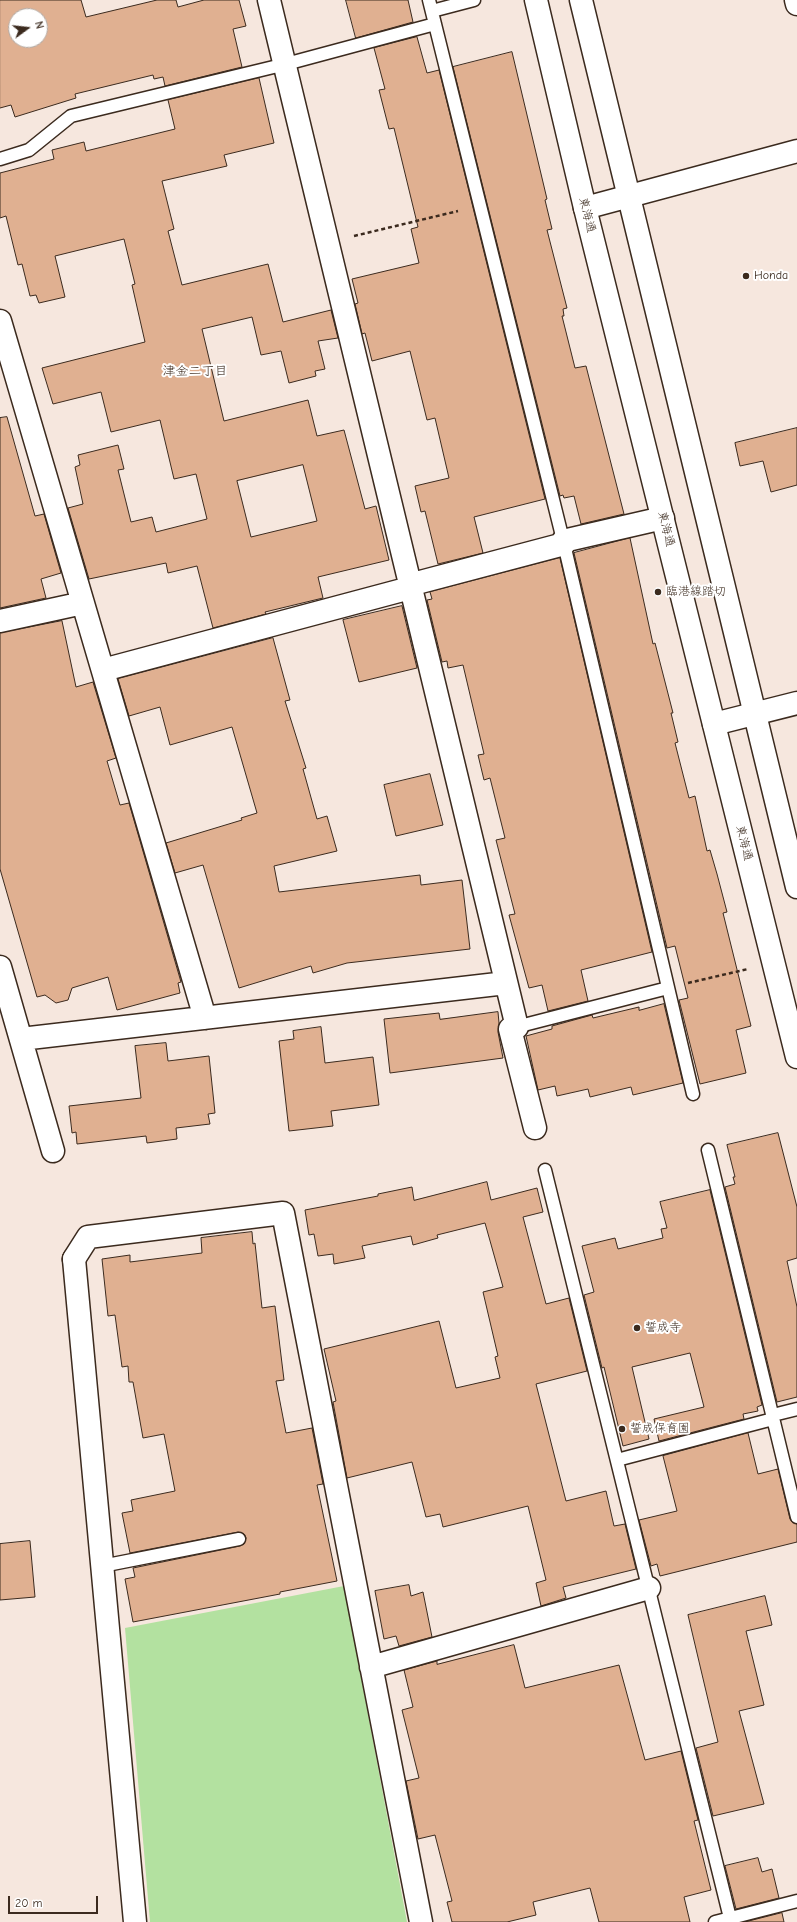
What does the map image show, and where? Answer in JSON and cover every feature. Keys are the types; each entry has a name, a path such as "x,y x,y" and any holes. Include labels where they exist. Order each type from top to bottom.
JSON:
{"street":[{"path":"269,0 286,64 506,983 535,1128"},
{"name":"東海通","path":"536,0 585,208 797,1057"},
{"path":"581,0 630,196 797,887"},
{"path":"796,0 797,4"},
{"path":"585,208 797,151"},
{"path":"0,321 205,1018"},
{"path":"103,670 563,543 663,518"},
{"path":"0,620 83,603"},
{"path":"714,724 797,702"},
{"path":"0,967 54,1151"},
{"path":"21,1039 506,983"},
{"path":"135,1922 74,1259 88,1237 284,1213 421,1922"},
{"path":"371,1667 649,1588"}],"lane":[{"path":"474,0 431,5 563,543 693,1094"},
{"path":"0,159 29,150 71,116 286,64 435,24"},
{"path":"514,1028 668,988"},
{"path":"708,1150 797,1517"},
{"path":"545,1170 731,1920"},
{"path":"617,1460 797,1409"},
{"path":"102,1566 239,1539"},
{"path":"715,1922 731,1920 797,1901"}],"path":[{"path":"328,243 480,206"},
{"path":"668,988 774,963"}],"green space":[{"path":"344,1586 407,1922 150,1922 125,1628"}],"building":[{"path":"0,0 81,0 86,17 157,0 176,0 178,7 204,0 239,0 246,26 233,29 242,67 165,86 163,77 154,79 153,75 75,94 76,98 15,117 11,105 0,108"},
{"path":"346,0 408,0 413,22 356,38"},
{"path":"417,37 427,73 439,70 545,499 474,517 483,553 438,564 425,511 421,512 415,486 449,478 435,418 427,420 410,351 372,361 365,333 362,334 355,304 358,303 352,279 419,263 411,229 418,227 394,128 389,129 379,90 385,89 374,48"},
{"path":"512,52 547,199 545,200 552,229 547,230 567,308 563,309 564,316 562,316 575,368 586,366 624,514 581,524 574,496 564,498 563,495 560,496 453,67"},
{"path":"259,78 274,143 224,155 227,166 162,181 174,229 168,231 182,285 268,264 283,322 331,310 338,338 318,341 325,369 315,371 316,376 289,383 281,351 261,355 252,317 202,329 224,421 308,400 317,436 344,430 365,509 376,506 389,560 318,577 323,598 265,612 266,614 213,628 197,566 168,573 166,563 89,579 68,508 83,504 75,467 80,465 78,455 118,445 124,469 118,470 131,522 152,517 156,532 207,519 196,474 174,479 160,420 111,432 101,392 53,404 42,368 145,342 132,285 135,284 124,239 55,256 65,297 39,303 36,295 30,296 22,264 18,265 6,216 0,218 0,173 54,159 52,150 84,142 86,151 175,129 168,100","holes":["303,465 317,521 251,537 237,481"]},
{"path":"7,417 35,516 44,514 61,573 41,579 46,598 0,608 0,418"},
{"path":"797,428 797,485 771,492 763,461 740,466 735,443"},
{"path":"630,538 653,644 655,643 673,713 671,713 678,742 675,743 689,798 695,796 707,851 710,850 717,874 727,912 723,913 751,1026 736,1030 746,1073 700,1084 679,1000 688,998 675,946 667,948 574,553"},
{"path":"560,558 652,952 581,970 588,1001 548,1011 542,985 529,988 509,915 515,914 496,840 505,838 490,778 484,780 478,755 484,754 463,665 448,668 447,661 442,662 427,600 432,599 430,592"},
{"path":"402,606 417,668 359,682 343,620"},
{"path":"62,621 76,687 93,682 116,758 107,761 120,805 129,803 181,982 178,983 180,993 117,1010 108,977 72,988 68,1000 56,1003 45,995 37,997 0,869 0,633"},
{"path":"273,638 290,700 285,701 306,768 303,769 317,819 327,816 337,851 274,866 279,892 420,875 421,885 462,880 470,949 347,963 313,973 311,966 239,988 203,865 175,873 166,843 242,820 241,818 257,813 232,727 170,745 160,707 129,716 118,679"},
{"path":"430,774 443,825 396,836 384,785"},
{"path":"664,1004 683,1083 633,1095 631,1087 590,1097 588,1089 557,1096 555,1086 538,1090 526,1036 552,1029 552,1026 592,1015 593,1018 639,1007 639,1010"},
{"path":"498,1012 498,1032 503,1058 390,1073 384,1019 439,1013 440,1019"},
{"path":"321,1027 325,1063 373,1057 379,1105 331,1111 333,1126 289,1131 279,1041 294,1039 293,1031"},
{"path":"166,1043 168,1061 209,1056 215,1113 208,1114 210,1124 176,1128 177,1139 147,1143 146,1136 77,1144 76,1132 72,1133 69,1106 141,1098 135,1046"},
{"path":"778,1133 797,1207 797,1258 787,1261 797,1307 797,1397 777,1402 725,1187 735,1184 733,1177 735,1177 727,1145"},
{"path":"487,1182 491,1200 537,1188 543,1212 523,1217 546,1304 569,1298 587,1371 536,1384 566,1501 606,1491 614,1526 625,1524 636,1569 563,1587 566,1598 541,1606 536,1583 546,1580 528,1506 443,1527 440,1514 426,1517 412,1462 347,1478 333,1402 336,1401 324,1349 439,1321 456,1388 500,1378 495,1357 498,1356 483,1292 503,1287 485,1223 437,1235 438,1238 413,1245 411,1236 362,1246 365,1258 334,1264 333,1254 318,1256 314,1234 309,1235 305,1210 378,1196 378,1194 412,1187 414,1200"},
{"path":"710,1190 762,1405 757,1407 758,1411 743,1414 744,1419 659,1441 654,1419 704,1407 690,1353 632,1367 649,1439 623,1446 604,1367 602,1368 584,1295 594,1292 582,1246 615,1238 618,1249 663,1238 661,1229 667,1228 660,1202"},
{"path":"252,1232 253,1244 255,1243 262,1308 275,1306 284,1380 276,1381 286,1433 312,1428 323,1484 317,1485 337,1581 280,1592 280,1594 133,1622 125,1579 135,1577 133,1568 240,1546 244,1544 246,1538 244,1534 238,1532 130,1553 122,1513 133,1511 131,1500 175,1491 164,1434 143,1438 133,1382 129,1382 128,1366 122,1367 115,1315 108,1316 102,1259 130,1255 130,1262 202,1253 201,1238"},
{"path":"748,1433 758,1474 778,1469 790,1519 792,1522 797,1524 797,1542 660,1576 657,1564 651,1566 639,1520 677,1511 663,1456"},
{"path":"30,1541 35,1597 0,1600 0,1544"},
{"path":"409,1585 411,1596 423,1592 432,1637 399,1646 396,1636 384,1639 375,1591"},
{"path":"765,1596 772,1625 746,1631 764,1705 739,1711 764,1804 713,1816 696,1748 718,1742 688,1615"},
{"path":"514,1645 525,1688 619,1665 645,1760 681,1751 698,1820 694,1821 711,1890 684,1897 690,1922 599,1922 590,1888 533,1902 536,1915 507,1922 452,1922 447,1902 452,1901 435,1835 418,1839 406,1781 419,1778 402,1710 413,1707 404,1670 437,1661 437,1664"},
{"path":"758,1858 762,1872 772,1869 779,1898 736,1909 725,1866"},
{"path":"782,1913 784,1922 745,1922"}],"place":[{"name":"Honda","path":"746,276"},
{"name":"臨港線踏切","path":"658,592"},
{"name":"誓成寺","path":"637,1328"},
{"name":"誓成保育園","path":"622,1429"}],"district":[{"name":"津金二丁目","path":"195,371"}]}
